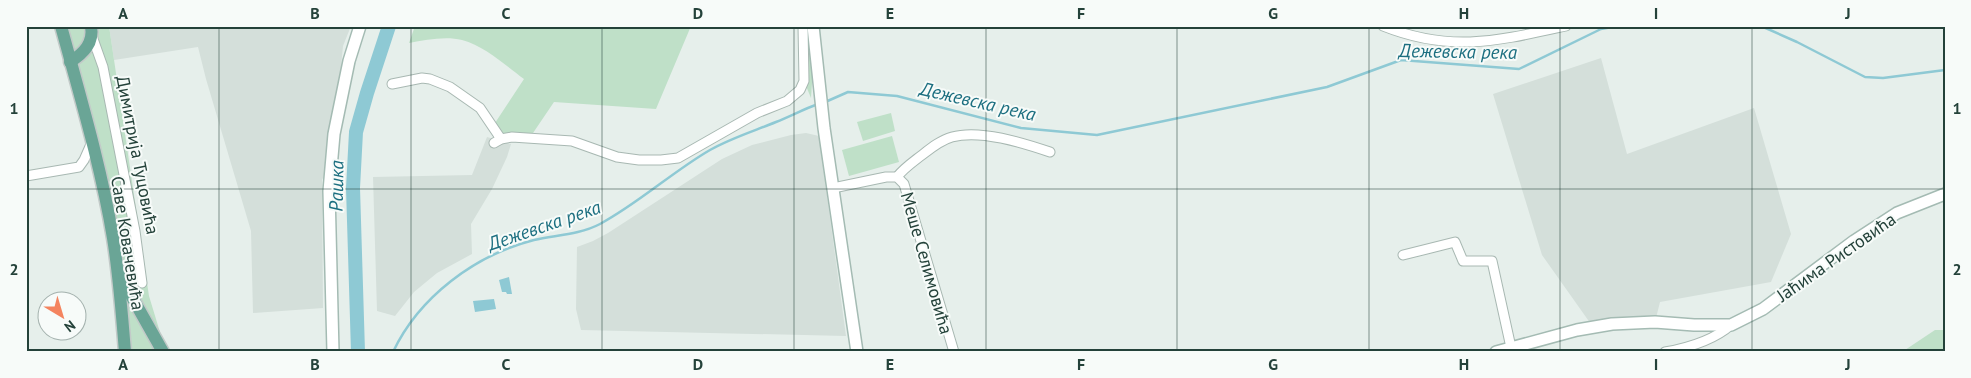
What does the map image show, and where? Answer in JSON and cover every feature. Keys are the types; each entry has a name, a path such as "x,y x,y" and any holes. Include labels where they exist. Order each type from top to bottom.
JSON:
{"main road":[{"name":"Саве Ковачевића","path":"60,26 92,141 115,248 124,333 123,352"},
{"path":"333,352 330,184 334,134 349,61 360,26"},
{"path":"813,26 824,128 857,352"},
{"name":"Димитрија Туцовића","path":"70,62 84,51 91,31"},
{"name":"Јаћима Ристовића","path":"1496,352 1511,350 1577,330 1612,324 1655,322 1730,325 1762,308 1854,241 1897,213 1945,194"},
{"path":"115,248 132,297 163,352"}],"street":[{"path":"392,84 422,78 450,87 480,108 497,141 512,138 572,140 617,157 639,160 666,160 678,158 757,112 787,101 800,90 804,81 805,41 803,26"},
{"path":"1382,26 1451,43 1482,42 1566,26"},
{"name":"Димитрија Туцовића","path":"91,31 103,66 135,231 142,283"},
{"name":"Меше Селимовића","path":"897,178 902,170 940,142 951,137 981,135 1028,144 1050,152"},
{"path":"26,176 79,167 92,141"},
{"name":"Меше Селимовића","path":"833,188 886,177 897,178 904,184 954,352"},
{"path":"1404,255 1455,242 1463,261 1492,261 1511,350"},
{"name":"Јаћима Ристовића","path":"1666,352 1678,350 1721,334 1730,325"}],"shaded area":[{"path":"109,26 351,26 343,46 329,191 322,178 323,308 253,313 251,231 198,47 114,60"},
{"path":"1601,58 1627,154 1754,108 1791,234 1771,282 1660,302 1655,322 1593,327 1542,255 1493,94"},
{"path":"806,133 819,136 846,336 581,330 576,309 577,247 608,233 722,159 752,145"},
{"path":"487,137 511,144 492,189 471,224 472,254 437,273 414,292 395,316 377,311 373,177 472,175"}],"green space":[{"path":"56,26 109,26 149,296 166,352 120,352 117,290 104,211"},
{"path":"415,26 691,26 656,109 554,102 533,133 500,133 495,123 524,79 487,52 462,40 442,38 409,43"},
{"path":"803,26 816,26 811,98 804,81"},
{"path":"891,113 895,131 863,141 857,122"},
{"path":"892,136 899,162 849,176 842,150"},
{"path":"1935,330 1945,330 1945,352 1902,352"}],"water":[{"path":"509,277 512,294 502,292 499,280"},
{"path":"494,299 496,309 475,312 473,301"}],"waterway":[{"name":"Рашка","path":"358,352 353,188 356,132 389,26"},
{"name":"Дежевска река","path":"823,103 848,92 897,96 1021,128 1097,135 1327,87 1401,60 1519,69 1601,29 1618,26"},
{"name":"Дежевска река","path":"1761,26 1865,77 1883,78 1945,70"},
{"name":"Дежевска река","path":"393,352 404,332 433,296 470,268 512,247 534,240 576,233 592,228 628,207 710,150 734,138 818,104"}]}
